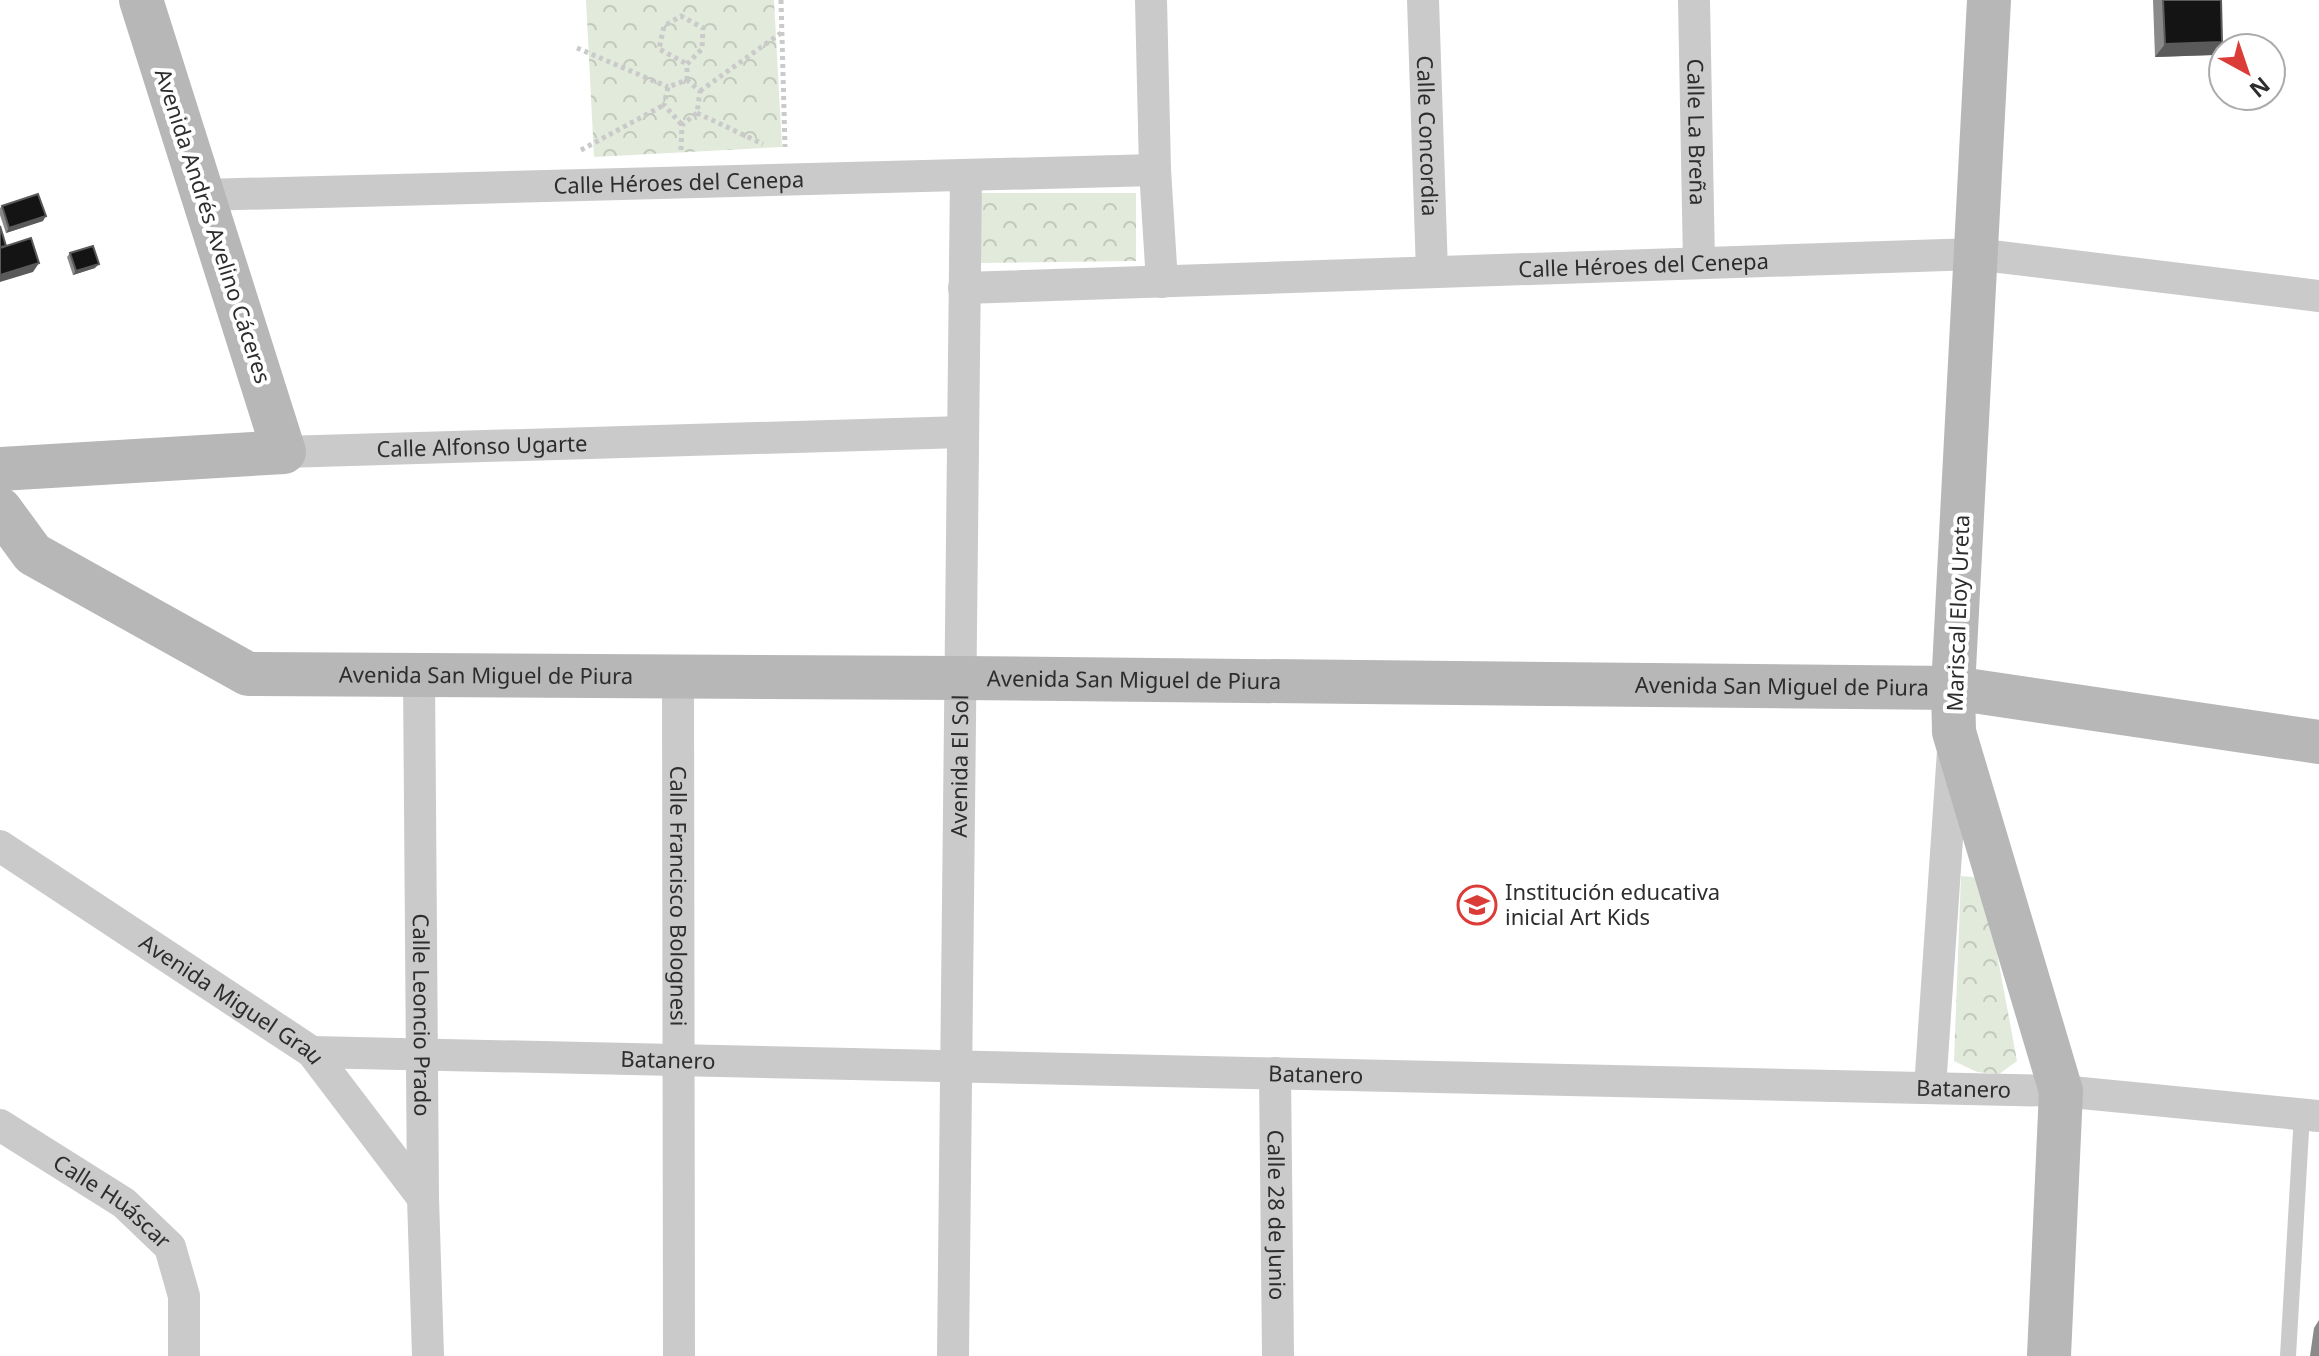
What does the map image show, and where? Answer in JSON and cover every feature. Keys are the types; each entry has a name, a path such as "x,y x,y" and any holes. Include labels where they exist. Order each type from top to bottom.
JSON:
{"street":[{"name":"Avenida Andrés Avelino Cáceres","path":"141,0 284,452"},
{"path":"1151,0 1155,170 1162,282"},
{"name":"Calle Concordia","path":"1423,0 1432,272"},
{"name":"Calle La Breña","path":"1694,0 1699,263"},
{"name":"Mariscal Eloy Ureta","path":"1989,0 1953,688 1954,732 2061,1091 2049,1356"},
{"name":"Calle Héroes del Cenepa","path":"203,195 1155,170"},
{"name":"Avenida El Sol","path":"953,1356 966,175"},
{"name":"Calle Héroes del Cenepa","path":"964,288 1975,254 2319,296"},
{"name":"Calle Alfonso Ugarte","path":"0,469 284,452 963,432"},
{"name":"Avenida San Miguel de Piura","path":"0,509 33,554 248,674 1953,688 2319,742"},
{"name":"Calle Leoncio Prado","path":"419,675 423,1198 428,1356"},
{"name":"Calle Francisco Bolognesi","path":"678,676 679,1356"},
{"path":"1930,1088 1954,732"},
{"name":"Avenida Miguel Grau","path":"0,846 312,1052 423,1198"},
{"name":"Batanero","path":"312,1052 2061,1091 2310,1115"},
{"name":"Calle 28 de Junio","path":"1275,1073 1278,1356"},
{"name":"Calle Huáscar","path":"0,1125 124,1203 170,1247 184,1296 184,1356"}],"lane":[{"path":"2288,1356 2310,1115"}],"path":[{"path":"697,113 785,154 781,0"},
{"path":"687,64 659,49 664,26 681,16 703,28 702,49 687,64 687,80 700,91"},
{"path":"682,125 697,113 700,91 782,33"},
{"path":"577,48 668,87 687,80"},
{"path":"579,151 664,105 668,87"},
{"path":"664,105 682,125 681,183"}],"green space":[{"path":"586,0 774,0 782,147 594,157"},
{"path":"981,193 1136,193 1136,261 981,263"},
{"path":"1961,876 1983,878 2017,1061 1999,1074 1977,1072 1954,1061"}],"building":[{"path":"2163,0 2221,0 2222,32 2207,32 2207,43 2165,44"},
{"path":"38,194 46,216 9,228 2,206"},
{"path":"0,226 6,246 0,247"},
{"path":"31,238 39,263 0,275 0,248"},
{"path":"93,246 99,264 76,271 70,253"}],"place":[{"name":"Institución educativa inicial Art Kids","path":"1477,905"}]}
